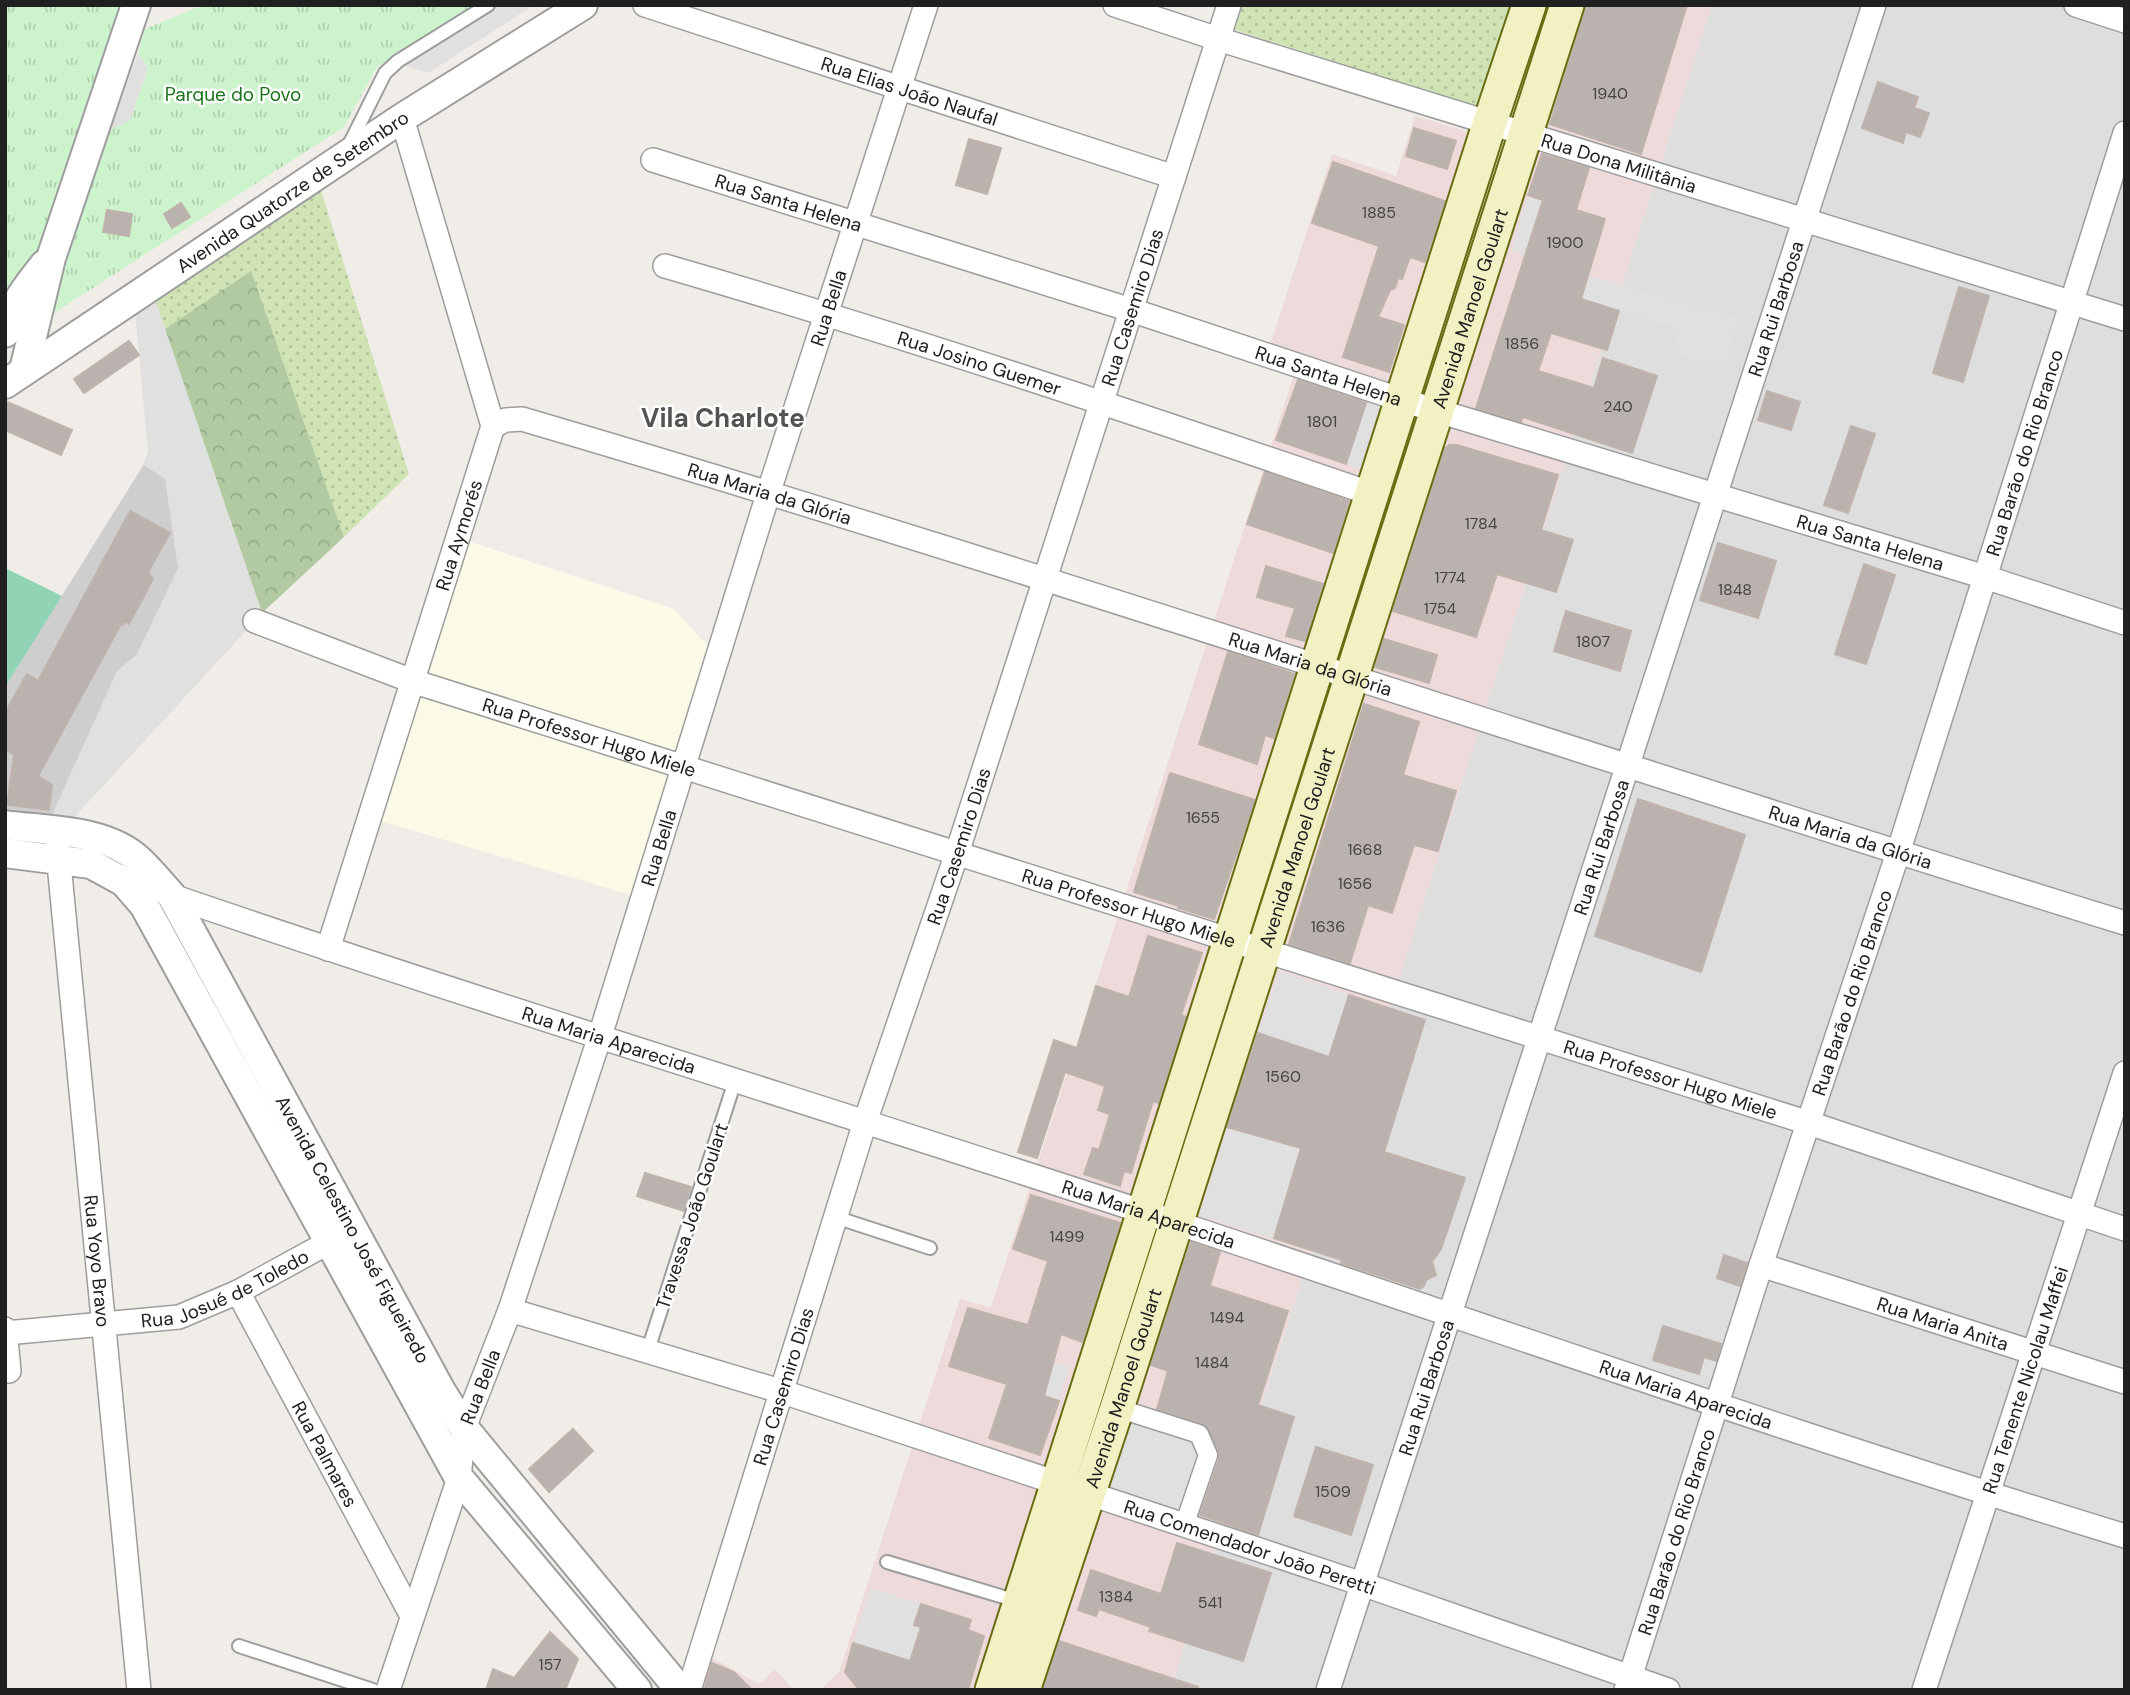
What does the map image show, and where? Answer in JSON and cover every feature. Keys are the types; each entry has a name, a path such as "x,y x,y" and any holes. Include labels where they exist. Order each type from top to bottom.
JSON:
{"main road":[{"name":"Avenida Manoel Goulart","path":"1023,1690 1144,1212 1529,5"},
{"name":"Avenida Manoel Goulart","path":"992,1690 1020,1602 1073,1490 1116,1408 1567,5"}],"street":[{"path":"16,376 44,266 136,5"},
{"name":"Avenida Quatorze de Setembro","path":"16,376 402,118 583,5"},
{"name":"Rua Elias João Naufal","path":"645,5 1174,177"},
{"name":"Rua Bella","path":"388,1690 459,1478 464,1428 510,1310 600,1036 769,491 926,5"},
{"name":"Rua Dona Militânia","path":"1115,5 2125,319"},
{"name":"Rua Casemiro Dias","path":"689,1690 865,1122 957,853 1229,5"},
{"name":"Rua Rui Barbosa","path":"1328,1690 1874,5"},
{"path":"2076,5 2125,21"},
{"path":"402,118 493,426"},
{"name":"Rua Barão do Rio Branco","path":"1628,1684 1761,1265 1898,853 2125,133"},
{"name":"Rua Santa Helena","path":"653,160 1131,310 1402,400 1984,577 2125,623"},
{"path":"5,307 15,292 44,266"},
{"path":"5,333 9,317 44,266"},
{"name":"Rua Josino Guemer","path":"665,266 827,313 1372,494"},
{"path":"5,341 16,376"},
{"name":"Rua Maria da Glória","path":"493,426 506,420 522,419 769,491 1351,675 1898,853 2125,923"},
{"name":"Rua Aymorés","path":"328,949 493,426"},
{"name":"Rua Professor Hugo Miele","path":"255,621 412,681 1808,1122 2125,1229"},
{"name":"Avenida Celestino José Figueiredo","path":"5,825 107,841 138,859 172,896 459,1478 637,1690"},
{"name":"Rua Yoyo Bravo","path":"56,831 139,1690"},
{"name":"Avenida Celestino José Figueiredo","path":"5,853 91,863 124,882 144,905 341,1236 464,1428 680,1690"},
{"name":"Rua Maria Aparecida","path":"172,896 1450,1313 1717,1406 2125,1536"},
{"name":"Rua Tenente Nicolau Maffei","path":"1924,1690 2125,1073"},
{"name":"Rua Josué de Toledo","path":"5,1371 9,1371 5,1331 179,1317 239,1292 341,1236"},
{"name":"Rua Maria Anita","path":"1761,1265 2034,1355 2125,1382"},
{"name":"Rua Palmares","path":"239,1292 412,1616"},
{"name":"Rua Comendador João Peretti","path":"510,1310 780,1391 1362,1584 1628,1684 1668,1690"},
{"path":"1116,1408 1199,1434 1208,1455 1184,1526"}],"lane":[{"path":"343,158 385,73 398,61 488,5"},
{"name":"Travessa João Goulart","path":"648,1350 735,1081"},
{"path":"835,1217 930,1248"},
{"path":"887,1562 1020,1602"},
{"path":"239,1646 373,1690"}],"shaded area":[{"path":"487,5 534,5 428,73 394,62"},
{"path":"1586,5 1712,5 1170,1690 1038,1690"},
{"path":"1712,5 2125,5 2125,1690 1170,1690"},
{"path":"138,54 148,68 130,120 109,131"},
{"path":"1415,116 1472,133 979,1690 820,1690 839,1672 960,1299 991,1307 1300,356 1270,345 1332,154 1396,176"},
{"path":"1528,195 1543,200 1526,256 1511,251"},
{"path":"1555,265 1739,319 1724,369 1673,354 1680,329 1518,279"},
{"path":"155,300 262,613 74,817 51,817 117,671 137,654 178,568 165,479 144,465 148,452 135,311"},
{"path":"1367,401 1382,406 1360,469 1346,464"},
{"path":"148,452 262,613 74,817 5,812 5,687 144,464"},
{"path":"462,539 674,609 715,654 638,897 371,818"},
{"path":"1279,971 1349,995 1329,1057 1258,1033"},
{"path":"1227,1127 1301,1148 1274,1238 1199,1216"},
{"path":"1704,1357 1718,1362 1713,1379 1699,1374"},
{"path":"1053,1362 1069,1367 1059,1401 1044,1396"},
{"path":"1135,1413 1199,1434 1209,1455 1189,1517 1108,1493"},
{"path":"871,1588 921,1604 914,1625 921,1627 915,1647 963,1678 853,1643"},
{"path":"709,1656 759,1684 775,1669 794,1690 696,1690"}],"green space":[{"path":"5,5 122,5 35,261 5,289"},
{"name":"Parque do Povo","path":"203,5 480,5 377,67 344,127 49,316 109,131 130,120 148,69 138,54 145,29"},
{"path":"1240,5 1513,5 1481,108 1232,29"},
{"path":"321,190 409,474 344,537 251,272 165,329 155,300"},
{"path":"251,271 344,537 262,613 165,329"},
{"path":"5,568 62,596 5,687"}],"building":[{"path":"1587,5 1687,5 1641,154 1550,124"},
{"path":"1878,82 1918,97 1914,108 1929,113 1920,137 1906,132 1903,143 1862,128"},
{"path":"1414,128 1456,141 1447,169 1406,156"},
{"path":"969,139 1001,148 987,194 956,185"},
{"path":"1542,154 1589,168 1576,210 1605,219 1581,299 1619,311 1607,350 1551,333 1538,371 1594,388 1603,358 1657,376 1632,453 1523,417 1521,422 1476,408 1543,200 1528,195"},
{"path":"1333,162 1445,201 1425,262 1410,257 1402,279 1398,278 1395,288 1390,290 1378,317 1404,325 1389,372 1343,357 1379,246 1312,223"},
{"path":"181,203 190,217 172,228 164,214"},
{"path":"107,210 132,214 129,236 103,232"},
{"path":"1959,287 1989,296 1963,382 1933,373"},
{"path":"129,341 139,355 84,393 74,379"},
{"path":"1298,380 1366,403 1346,464 1276,440"},
{"path":"1767,391 1800,402 1791,430 1758,420"},
{"path":"5,401 72,430 61,455 5,430"},
{"path":"1851,426 1875,434 1848,513 1824,505"},
{"path":"1457,445 1558,475 1541,530 1573,540 1556,592 1497,574 1476,637 1393,611 1445,448"},
{"path":"1265,472 1349,501 1333,553 1247,524"},
{"path":"130,511 170,533 148,572 153,579 129,624 125,621 121,624 38,776 52,785 49,810 7,805 14,755 5,750 5,713 27,674 38,681"},
{"path":"1718,543 1776,561 1758,618 1700,600"},
{"path":"1864,564 1895,575 1866,664 1835,654"},
{"path":"1266,566 1323,584 1305,641 1286,636 1295,608 1257,597"},
{"path":"1566,611 1631,631 1620,671 1554,651"},
{"path":"1384,639 1437,655 1429,683 1375,667"},
{"path":"1228,652 1294,674 1274,738 1265,735 1257,764 1199,744"},
{"path":"1364,704 1419,722 1403,775 1456,791 1438,851 1414,845 1392,913 1368,905 1350,963 1289,944"},
{"path":"1170,773 1255,800 1214,919 1134,892"},
{"path":"1638,799 1745,835 1701,972 1595,936"},
{"path":"1148,936 1202,953 1181,1015 1186,1017 1164,1086 1158,1103 1153,1101 1131,1173 1124,1171 1120,1186 1084,1174 1093,1148 1099,1150 1110,1114 1098,1110 1105,1086 1065,1072 1037,1158 1018,1152 1054,1040 1077,1048 1096,986 1129,997"},
{"path":"1349,995 1425,1020 1384,1152 1465,1178 1441,1249 1432,1262 1436,1275 1426,1280 1420,1289 1274,1238 1301,1148 1227,1127 1258,1033 1329,1057"},
{"path":"645,1173 691,1187 684,1211 637,1196"},
{"path":"1031,1195 1120,1223 1082,1342 1061,1334 1044,1396 1059,1401 1040,1455 989,1438 1007,1384 949,1366 968,1308 1028,1325 1048,1261 1013,1249"},
{"path":"1191,1242 1220,1252 1210,1286 1288,1311 1258,1405 1294,1417 1258,1535 1200,1515 1219,1459 1218,1451 1206,1425 1157,1409 1168,1371 1151,1365"},
{"path":"1724,1255 1747,1263 1740,1286 1717,1278"},
{"path":"1663,1326 1721,1344 1716,1361 1704,1357 1699,1374 1653,1360"},
{"path":"573,1429 593,1451 549,1492 529,1469"},
{"path":"1316,1447 1373,1465 1351,1535 1294,1516"},
{"path":"1177,1543 1271,1573 1243,1661 1149,1631 1151,1627 1099,1609 1096,1616 1078,1610 1091,1570 1161,1594"},
{"path":"921,1604 971,1620 968,1630 984,1636 968,1690 859,1690 845,1672 853,1643 910,1661 921,1627 914,1625"},
{"path":"550,1632 578,1659 565,1690 486,1690 493,1669 514,1678"},
{"path":"1059,1641 1198,1687 1198,1690 1043,1690"},
{"path":"712,1663 734,1672 752,1690 704,1690"}],"district":[{"name":"Vila Charlote","path":"723,418"}]}
